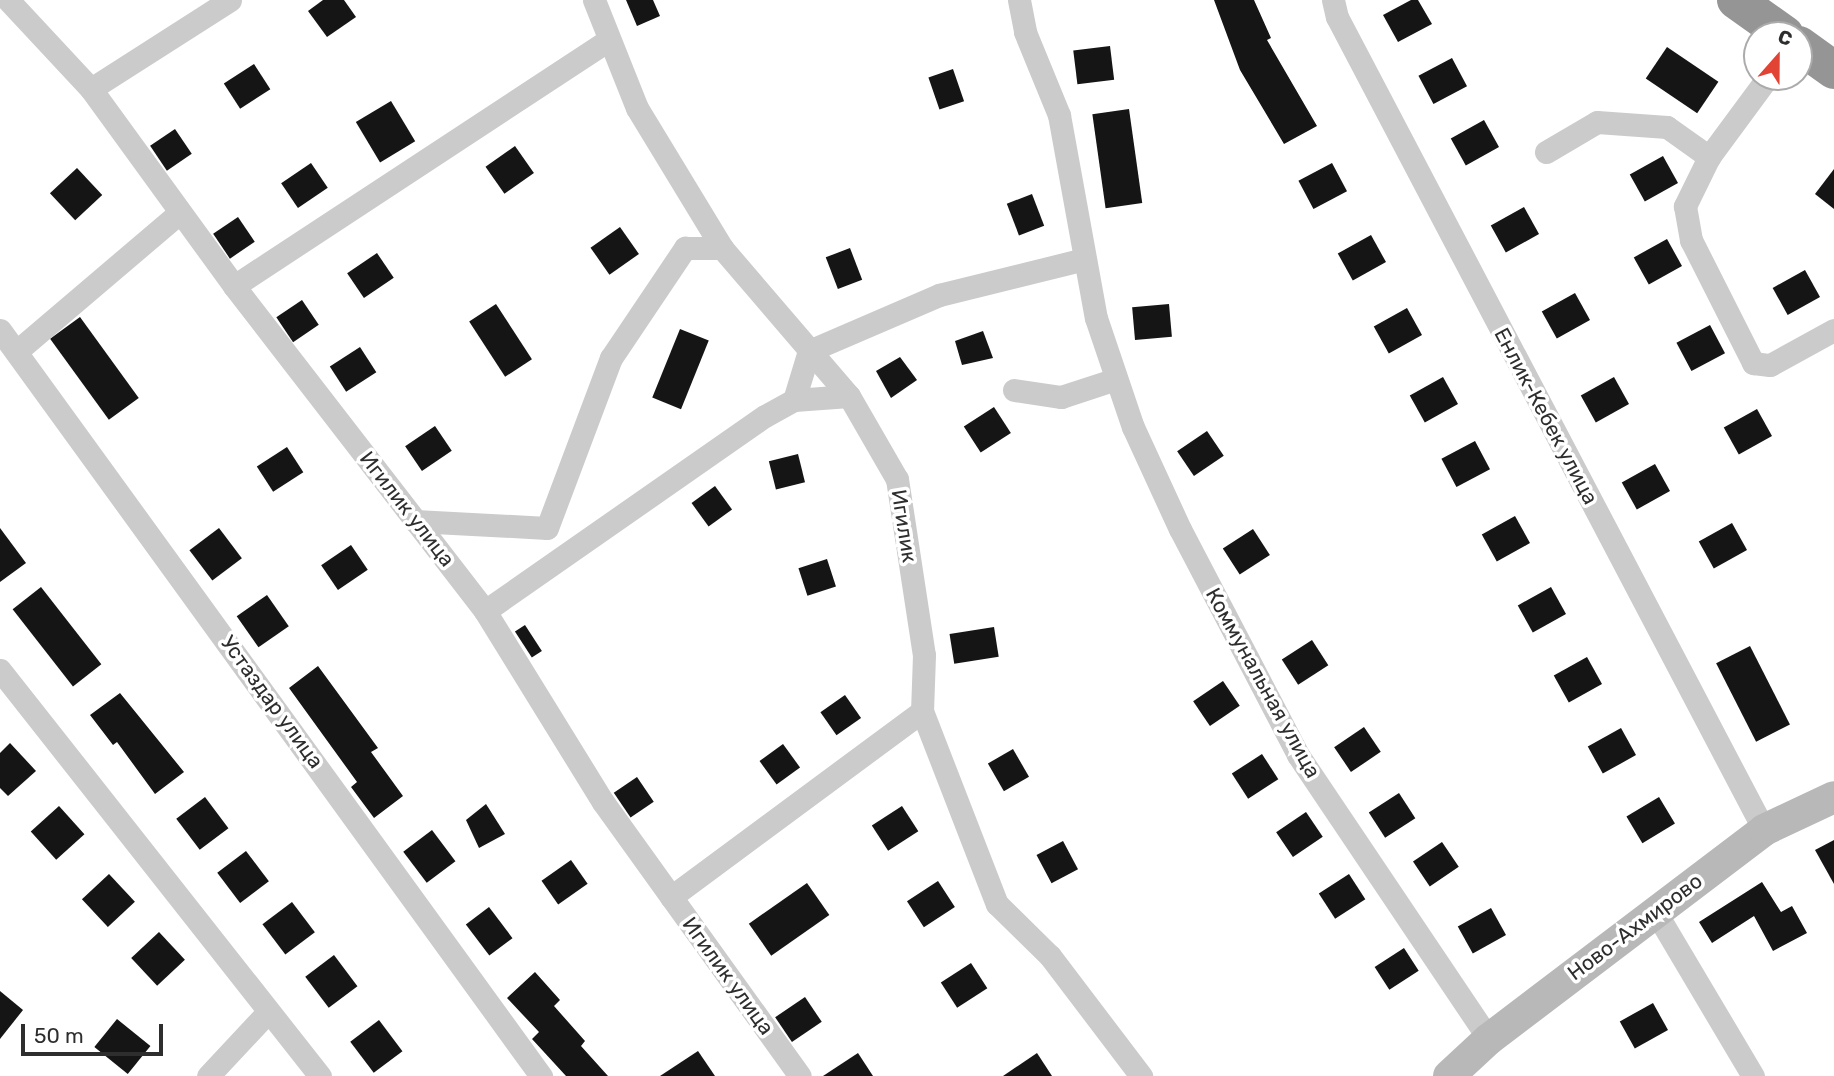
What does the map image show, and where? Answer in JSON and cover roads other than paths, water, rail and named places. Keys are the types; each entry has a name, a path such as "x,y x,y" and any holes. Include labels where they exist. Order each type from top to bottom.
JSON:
{"highway":[{"path":"1735,0 1765,21"},
{"path":"1813,55 1834,70"}],"street":[{"name":"Игилик улица","path":"8,0 91,89 234,286 485,611 603,802 800,1076"},
{"path":"91,89 230,0"},
{"name":"Игилик","path":"594,0 607,41 637,107 722,248 849,396 897,479 924,655 922,712 997,904 1050,956 1141,1076"},
{"name":"Коммунальная улица","path":"1019,0 1025,32 1059,115 1085,260 1113,380 1180,529 1298,755 1489,1039"},
{"name":"Енлик-Кебек улица","path":"1333,0 1337,17 1764,830"},
{"path":"234,286 607,41"},
{"path":"1758,91 1709,157 1685,206 1691,240 1754,363 1770,365 1834,330"},
{"path":"1546,152 1597,122 1667,127 1709,157"},
{"path":"17,351 179,213"},
{"path":"415,521 547,528 611,358 685,248 722,248"},
{"path":"794,400 809,351 939,295 1085,260"},
{"name":"Устаздар улица","path":"0,330 541,1076"},
{"path":"1014,390 1061,397 1113,380"},
{"path":"485,611 765,415 794,400 849,396"},
{"path":"0,670 267,1014 320,1076"},
{"path":"671,897 922,712"},
{"name":"Ново-Ахмирово","path":"1449,1076 1489,1039 1764,830 1834,797"},
{"path":"1655,911 1753,1076"},
{"path":"208,1076 267,1014"}]}
